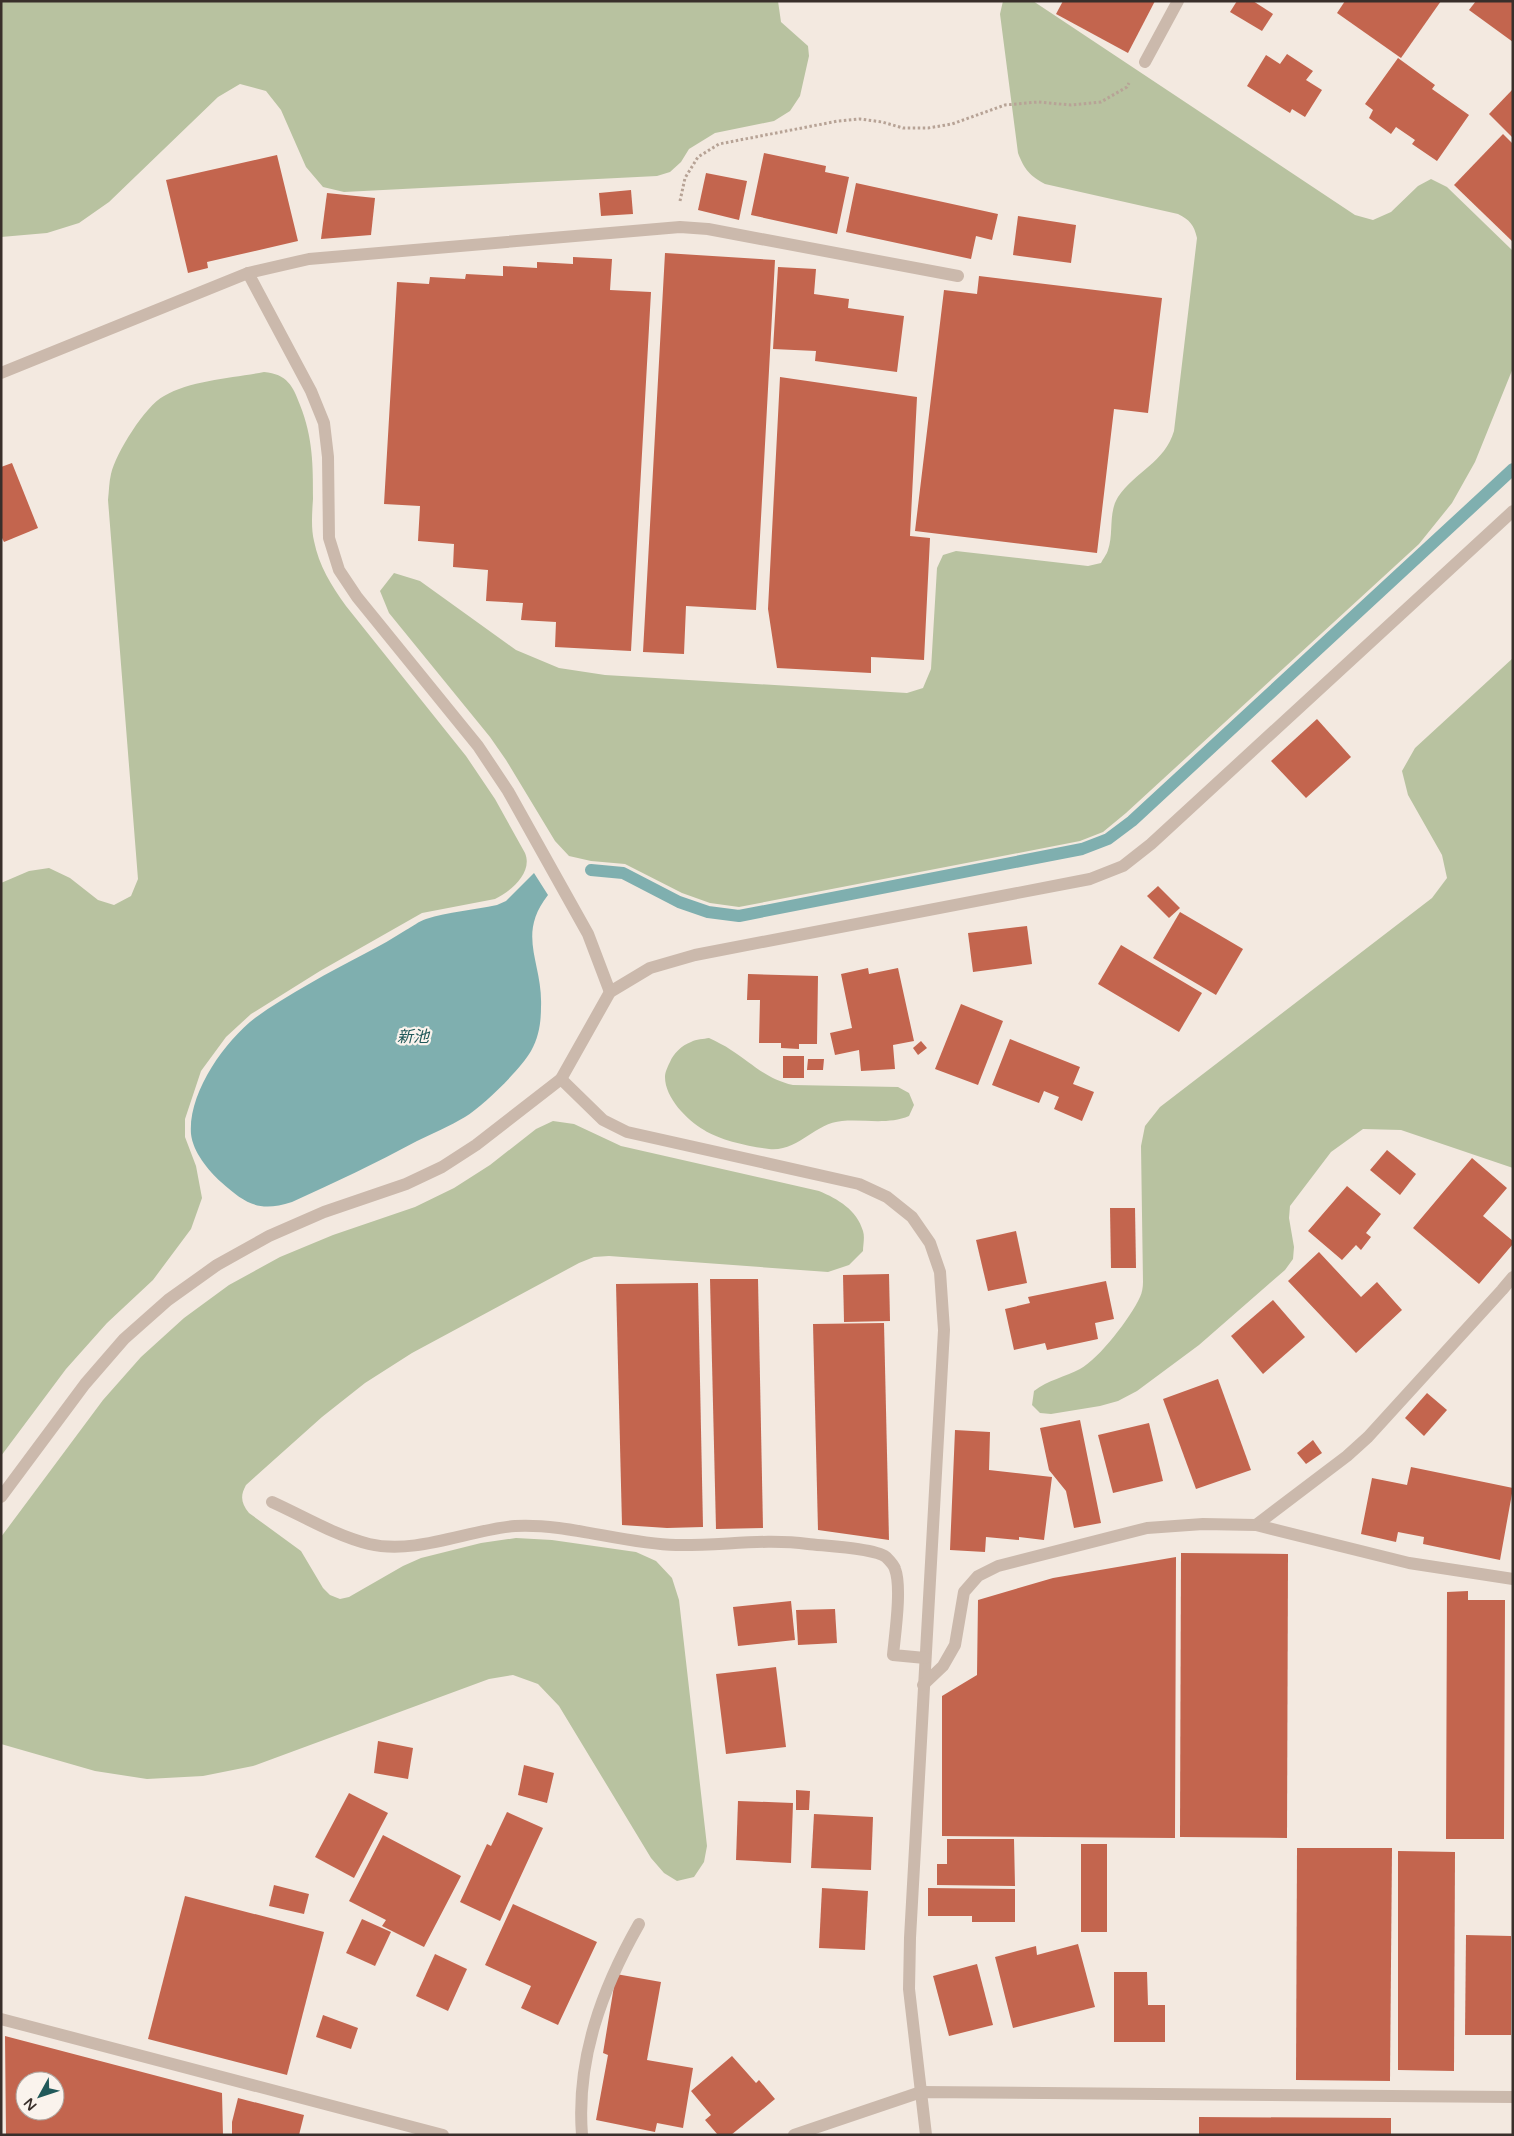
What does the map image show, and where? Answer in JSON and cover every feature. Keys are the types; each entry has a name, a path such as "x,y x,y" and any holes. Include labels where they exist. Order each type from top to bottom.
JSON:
{"street":[{"path":"1145,62 1178,1"},
{"path":"1,373 248,273 309,259 673,227 708,229 958,276"},
{"path":"248,273 311,391 324,423 328,457 329,538 339,570 357,597 478,746 503,783 588,934 610,992"},
{"path":"1,1497 85,1384 124,1339 168,1300 217,1265 269,1236 324,1212 406,1184 442,1167 476,1145 561,1079 610,992 650,968 695,955 1090,879 1123,866 1151,844 1513,511"},
{"path":"561,1079 603,1120 626,1132 859,1184 887,1197 912,1217 930,1243 940,1272 944,1330 923,1685 909,1989 926,2135"},
{"path":"1256,1525 1347,1456 1368,1437 1496,1298 1513,1276"},
{"path":"272,1502 339,1533 370,1544 398,1546 439,1541 516,1526 675,1545 796,1542 871,1552 885,1557 895,1567 898,1581 893,1655 925,1658"},
{"path":"923,1685 943,1666 955,1646 964,1592 978,1576 991,1570 1071,1547 1147,1528 1203,1524 1256,1525 1409,1563 1513,1579"},
{"path":"582,2135 581,2084 587,2050 619,1959 639,1924"},
{"path":"1,2018 443,2135"},
{"path":"794,2135 921,2092 1513,2097"}],"path":[{"path":"673,227 685,178 698,157 719,144 838,121 860,119 882,122 903,128 928,128 952,124 1006,105 1038,102 1071,105 1101,102 1127,86 1145,62"}],"green space":[{"path":"1,1 778,1 781,22 808,46 809,56 800,96 790,111 774,121 715,133 689,149 681,162 670,172 657,176 344,192 323,187 306,167 281,110 266,91 240,84 218,97 109,202 79,223 47,233 1,237"},
{"path":"1003,1 1033,1 1355,215 1373,220 1391,212 1418,186 1431,179 1447,187 1513,251 1513,368 1475,462 1452,503 1419,544 1103,832 1080,841 739,907 710,903 682,893 625,864 591,861 569,856 555,841 490,737 389,613 380,591 394,573 420,581 516,650 559,668 605,675 907,693 923,688 931,669 937,568 943,555 956,551 1088,566 1101,563 1110,543 1113,510 1118,497 1125,488 1157,459 1170,442 1174,431 1197,238 1194,230 1186,218 1178,214 1045,184 1028,172 1018,153 1000,14"},
{"path":"264,372 284,378 292,387 308,429 312,463 313,536 319,559 326,575 346,606 466,756 495,799 525,853 526,867 524,874 514,886 501,896 495,899 422,913 320,971 251,1014 226,1037 201,1071 185,1119 185,1137 196,1166 202,1198 191,1229 153,1280 107,1323 66,1369 1,1456 1,883 29,871 49,868 70,878 98,900 114,905 131,896 138,879 108,500 111,474 119,454 132,431 156,401 187,386"},
{"path":"1513,658 1513,1168 1401,1130 1363,1129 1331,1152 1290,1206 1289,1218 1294,1247 1293,1259 1285,1270 1199,1345 1137,1391 1118,1401 1100,1406 1051,1414 1040,1413 1032,1405 1034,1391 1088,1364 1122,1326 1141,1295 1143,1282 1141,1146 1145,1126 1160,1107 1432,898 1447,878 1442,855 1408,795 1402,771 1415,748"},
{"path":"709,1038 728,1048 767,1075 783,1082 793,1085 898,1087 909,1093 914,1105 909,1116 901,1119 832,1123 798,1142 780,1149 744,1145 726,1140 710,1134 697,1126 678,1108 666,1085 666,1071 676,1053 688,1043"},
{"path":"553,1121 574,1124 621,1146 819,1191 846,1206 856,1217 864,1233 863,1251 849,1265 828,1272 609,1256 594,1257 579,1263 412,1353 365,1383 322,1417 246,1485 242,1499 249,1513 301,1551 323,1588 330,1595 340,1599 349,1597 403,1566 421,1558 481,1543 516,1538 552,1540 636,1552 656,1561 672,1578 679,1600 707,1846 704,1862 694,1877 677,1881 664,1873 651,1858 559,1706 538,1684 513,1675 489,1679 253,1766 203,1776 147,1779 95,1771 1,1744 1,1537 103,1400 141,1357 184,1318 229,1285 280,1257 333,1235 415,1207 454,1188 490,1165 536,1129"}],"water":[{"name":"新池","path":"534,873 548,895 534,923 532,937 541,991 540,1024 538,1035 531,1051 519,1068 501,1087 482,1104 459,1120 355,1173 292,1202 270,1206 253,1204 237,1196 216,1177 202,1160 192,1141 192,1118 195,1102 210,1070 220,1054 243,1028 295,992 421,921 497,905 506,901"}],"building":[{"path":"1063,1 1155,1 1128,53 1056,14"},
{"path":"1237,1 1253,1 1273,14 1262,31 1230,12"},
{"path":"1345,1 1441,1 1401,58 1337,13"},
{"path":"1476,1 1513,1 1513,42 1469,10"},
{"path":"1287,54 1313,71 1306,80 1322,90 1305,117 1292,109 1290,113 1247,86 1266,55 1280,64"},
{"path":"1398,58 1435,85 1432,89 1469,115 1437,161 1412,144 1415,140 1396,127 1391,134 1369,118 1373,110 1365,104"},
{"path":"1513,89 1513,138 1489,114"},
{"path":"1503,134 1513,144 1513,242 1454,185"},
{"path":"764,153 826,166 825,172 849,177 837,234 751,215"},
{"path":"277,155 298,241 207,262 208,268 188,273 166,180"},
{"path":"706,173 747,181 739,220 698,210"},
{"path":"856,183 998,214 992,240 976,236 971,259 846,232"},
{"path":"631,190 633,214 601,216 599,193"},
{"path":"327,193 375,198 371,235 321,239"},
{"path":"1018,216 1076,225 1071,263 1013,255"},
{"path":"665,253 775,260 756,610 686,606 684,654 643,652"},
{"path":"573,257 612,259 610,290 651,292 631,651 555,647 556,622 521,620 523,603 486,601 488,570 453,567 454,544 418,541 420,506 384,504 397,282 429,284 430,277 465,279 466,274 503,276 503,266 537,268 537,262 573,264"},
{"path":"778,267 816,269 814,294 849,299 848,308 904,316 897,372 815,361 816,351 773,349"},
{"path":"979,276 1162,298 1148,413 1114,409 1097,553 915,531 944,290 977,294"},
{"path":"780,377 917,397 910,536 930,538 924,660 871,657 871,673 777,668 768,609"},
{"path":"12,463 38,528 4,542 1,536 1,467"},
{"path":"1317,719 1351,757 1306,798 1271,761"},
{"path":"1158,886 1180,908 1169,918 1147,896"},
{"path":"1180,912 1243,949 1216,995 1153,958"},
{"path":"1027,926 1032,964 973,972 968,933"},
{"path":"1121,945 1202,993 1179,1032 1098,984"},
{"path":"868,968 869,974 898,968 914,1041 893,1045 895,1069 861,1071 859,1050 835,1055 830,1033 852,1028 841,974"},
{"path":"748,974 818,976 817,1044 799,1044 799,1049 781,1048 781,1043 759,1043 760,1000 747,1000"},
{"path":"961,1004 1003,1021 978,1085 935,1069"},
{"path":"1010,1039 1080,1067 1073,1084 1094,1092 1082,1121 1054,1109 1059,1097 1044,1091 1039,1103 992,1085"},
{"path":"921,1041 927,1048 918,1055 913,1048"},
{"path":"783,1056 804,1056 804,1078 783,1078"},
{"path":"808,1059 824,1059 823,1070 807,1070"},
{"path":"1387,1150 1416,1174 1400,1195 1370,1170"},
{"path":"1472,1158 1507,1188 1483,1216 1513,1241 1513,1244 1479,1284 1413,1228"},
{"path":"1347,1186 1381,1214 1366,1233 1371,1237 1361,1250 1356,1245 1342,1260 1308,1231"},
{"path":"1110,1208 1135,1208 1136,1268 1111,1268"},
{"path":"1016,1231 1027,1283 988,1291 976,1240"},
{"path":"1319,1252 1361,1297 1377,1282 1402,1310 1356,1353 1288,1281"},
{"path":"889,1274 890,1321 844,1322 843,1275"},
{"path":"710,1279 758,1279 763,1528 716,1529"},
{"path":"1106,1281 1114,1319 1095,1323 1098,1339 1047,1350 1045,1343 1014,1350 1005,1309 1030,1303 1028,1297"},
{"path":"698,1283 703,1527 667,1528 622,1525 616,1284"},
{"path":"1273,1300 1305,1337 1263,1374 1231,1336"},
{"path":"884,1323 889,1540 818,1530 813,1324"},
{"path":"1218,1379 1251,1470 1196,1489 1163,1399"},
{"path":"1427,1393 1447,1410 1424,1436 1405,1418"},
{"path":"1080,1420 1101,1523 1074,1528 1066,1491 1049,1470 1040,1428"},
{"path":"1149,1423 1163,1481 1113,1493 1098,1435"},
{"path":"955,1430 990,1432 989,1470 1052,1477 1044,1540 1019,1537 1019,1540 986,1537 985,1552 950,1550"},
{"path":"1313,1440 1322,1453 1306,1464 1297,1453"},
{"path":"1411,1467 1513,1488 1500,1560 1423,1544 1424,1537 1398,1532 1396,1542 1361,1534 1372,1478 1407,1485"},
{"path":"1181,1553 1288,1554 1287,1838 1180,1837"},
{"path":"1176,1557 1175,1838 942,1836 942,1696 977,1675 978,1600 1053,1578"},
{"path":"1468,1591 1468,1600 1505,1600 1504,1839 1446,1839 1447,1592"},
{"path":"791,1601 795,1640 738,1646 733,1607"},
{"path":"835,1609 837,1643 798,1645 796,1610"},
{"path":"776,1667 786,1747 726,1754 716,1674"},
{"path":"378,1741 413,1748 408,1779 374,1773"},
{"path":"524,1765 554,1773 547,1803 518,1795"},
{"path":"796,1790 810,1791 809,1810 796,1810"},
{"path":"349,1793 388,1813 354,1878 315,1857"},
{"path":"738,1801 793,1803 791,1863 736,1860"},
{"path":"507,1812 543,1828 500,1921 460,1902 487,1844 491,1846"},
{"path":"814,1814 873,1817 871,1870 811,1868"},
{"path":"383,1835 461,1876 424,1947 382,1926 386,1920 349,1901"},
{"path":"947,1839 1014,1839 1015,1886 937,1885 937,1864 947,1864"},
{"path":"1081,1844 1107,1844 1107,1932 1081,1932"},
{"path":"1297,1848 1392,1848 1390,2081 1296,2080"},
{"path":"1398,1851 1455,1852 1454,2071 1398,2070"},
{"path":"274,1885 309,1894 304,1914 269,1906"},
{"path":"822,1888 868,1891 865,1950 819,1948"},
{"path":"928,1888 1015,1889 1015,1922 972,1922 972,1916 928,1916"},
{"path":"185,1896 324,1932 287,2075 148,2039"},
{"path":"513,1904 597,1942 558,2025 521,2008 531,1986 485,1965"},
{"path":"362,1919 391,1932 375,1966 346,1953"},
{"path":"1466,1935 1511,1936 1511,2035 1465,2035"},
{"path":"1078,1944 1095,2007 1013,2028 995,1957 1036,1946 1037,1955"},
{"path":"435,1954 467,1969 448,2011 416,1996"},
{"path":"977,1964 993,2025 949,2036 933,1976"},
{"path":"1114,1972 1147,1972 1148,2005 1165,2005 1165,2042 1114,2042"},
{"path":"616,1974 661,1982 647,2060 693,2068 683,2128 657,2123 655,2132 596,2120 608,2055 603,2053"},
{"path":"323,2015 358,2028 351,2049 316,2037"},
{"path":"5,2036 222,2093 223,2135 6,2135"},
{"path":"732,2056 756,2083 759,2080 775,2099 731,2135 718,2135 705,2120 711,2115 691,2091"},
{"path":"238,2098 304,2115 299,2135 232,2135 232,2122"},
{"path":"1199,2117 1391,2118 1391,2135 1199,2135"}],"waterway":[{"path":"591,870 623,873 679,902 708,912 739,916 1082,849 1108,839 1132,821 1513,469"}]}
